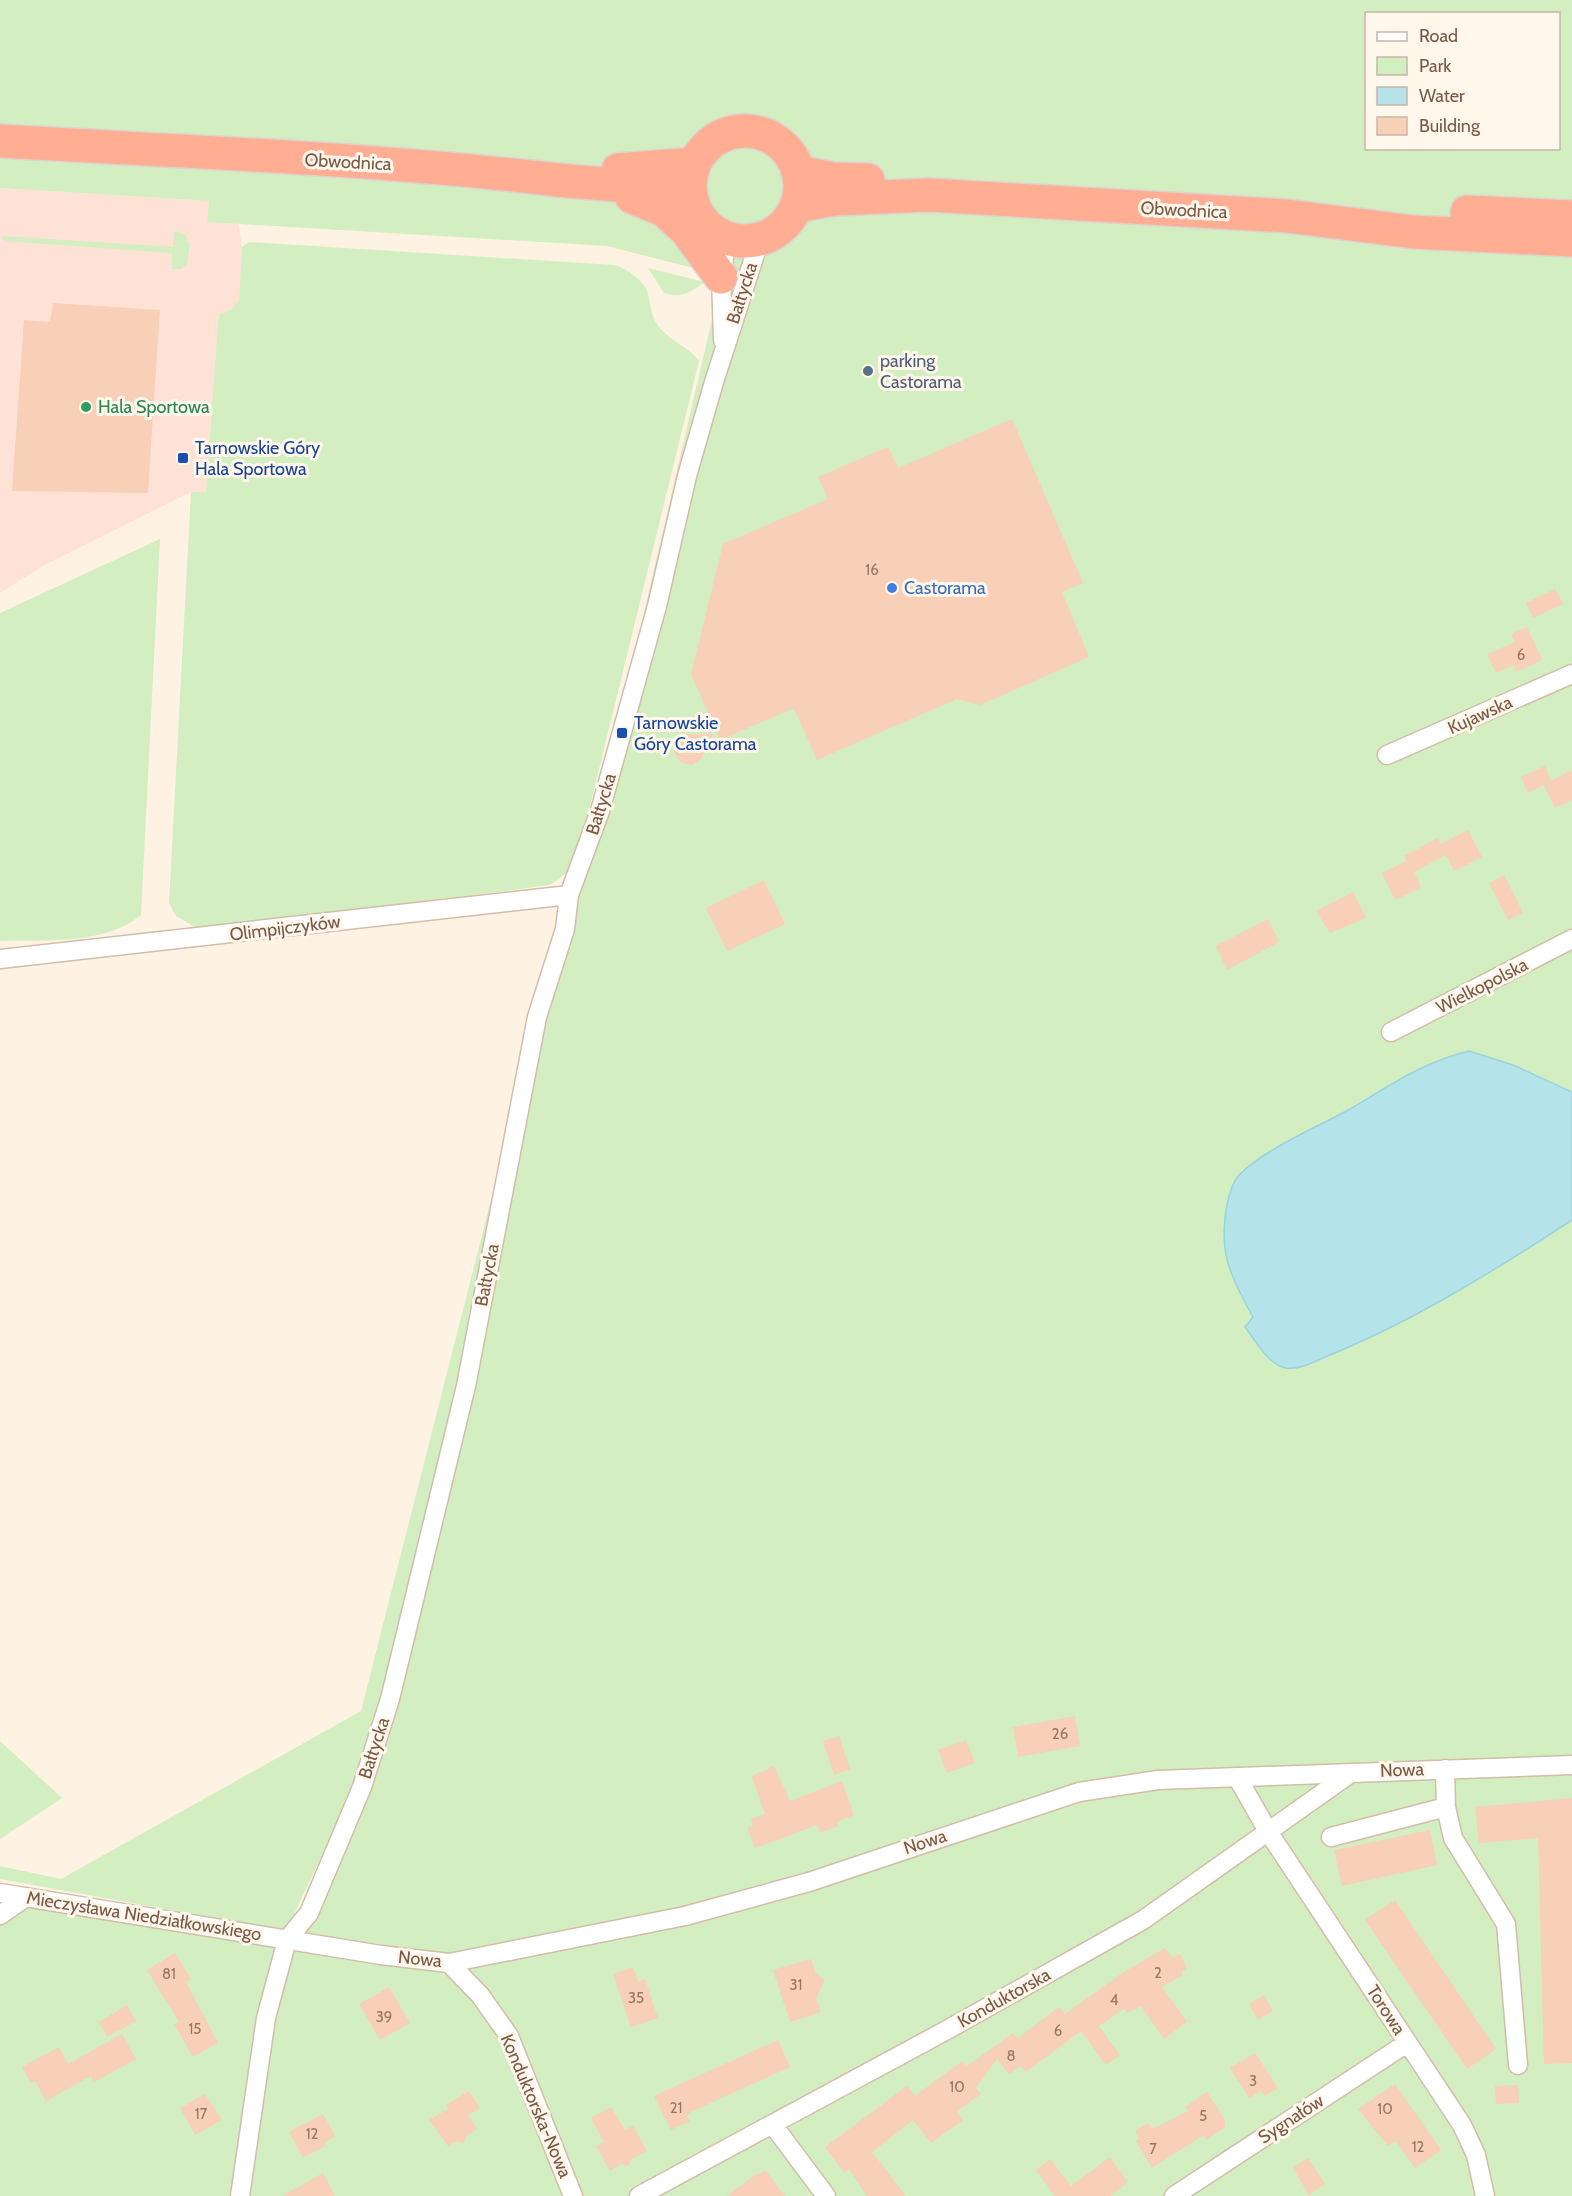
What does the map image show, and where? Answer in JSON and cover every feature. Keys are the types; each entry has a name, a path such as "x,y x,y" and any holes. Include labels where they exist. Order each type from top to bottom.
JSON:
{"highway":[{"name":"Obwodnica","path":"0,128 546,161 627,171 694,164"},
{"path":"750,132 780,143 787,150 798,172 800,189 796,206 781,227 760,239 740,242 721,236 702,219 692,202 690,186 694,164 707,146 730,133 750,132"},
{"name":"Obwodnica","path":"0,141 467,170 606,186 651,188 692,202"},
{"name":"Obwodnica","path":"798,172 833,179 1572,216"},
{"path":"606,186 664,210 686,230 721,277"},
{"name":"Obwodnica","path":"796,206 834,200 929,195 1287,216 1414,232 1572,240"}],"street":[{"name":"Bałtycka","path":"721,236 724,258 721,277 724,347"},
{"name":"Bałtycka","path":"240,2196 266,2018 287,1940 309,1913 362,1787 390,1699 466,1386 537,1017 565,929 569,895 600,811 724,347 760,239"},
{"name":"Kujawska","path":"1387,755 1572,674"},
{"name":"Olimpijczyków","path":"0,959 569,895"},
{"name":"Wielkopolska","path":"1391,1032 1572,939"},
{"name":"Nowa","path":"287,1940 449,1963 685,1916 809,1882 1079,1792 1158,1780 1572,1765"},
{"path":"1445,1769 1446,1807 1453,1838 1506,1924 1518,2066"},
{"name":"Konduktorska","path":"639,2196 773,2125 1143,1920 1351,1773"},
{"name":"Torowa","path":"1237,1777 1269,1833 1462,2125 1476,2155 1485,2196"},
{"path":"1331,1837 1446,1807"},
{"name":"Mieczysława Niedziałkowskiego","path":"0,1893 287,1940"},
{"path":"0,1915 26,1897"},
{"name":"Konduktorska-Nowa","path":"449,1963 480,1995 509,2036 573,2196"},
{"name":"Sygnałów","path":"1174,2196 1407,2043"},
{"path":"773,2125 826,2196"}],"shaded area":[{"path":"0,188 209,201 207,222 239,224 242,247 239,300 232,309 220,314 218,321 206,493 191,492 41,567 0,593"}],"green space":[{"path":"0,0 1572,0 1572,2196 0,2196 0,1899 79,1915 300,1949 327,1845 286,1931 0,1879 0,1866 61,1879 361,1711 526,1062 633,660 734,225 721,218 712,208 705,180 41,146 404,178 608,200 650,212 701,270 607,246 207,222 209,201 0,188"},
{"path":"174,231 185,235 190,244 187,264 181,269 172,269 172,253 3,241 3,236 173,247"},
{"path":"249,242 615,265 640,280 648,294 653,317 658,325 665,334 691,352 699,361 578,855 572,869 550,885 200,930 176,916 169,903 191,492 206,492 218,321 220,314 232,309 239,300 242,247"},
{"path":"648,268 705,282 686,294 670,295 664,293"},
{"path":"160,539 141,915 110,932 92,936 74,939 0,941 0,613"},
{"path":"0,1741 62,1798 0,1839"}],"water":[{"path":"1469,1051 1513,1065 1572,1092 1572,1220 1483,1277 1389,1328 1302,1367 1280,1366 1263,1352 1245,1327 1253,1317 1232,1276 1225,1250 1227,1204 1237,1178 1250,1165 1277,1147 1436,1061"}],"building":[{"name":"Hala Sportowa","path":"53,303 160,310 148,493 12,491 24,320 50,322"},
{"name":"Castorama","path":"1012,419 1083,583 1062,592 1089,657 980,705 957,699 817,760 794,708 720,740 691,674 723,544 828,499 818,477 888,447 898,468"},
{"path":"1555,589 1563,604 1533,618 1526,603"},
{"path":"1527,627 1542,660 1516,672 1514,665 1496,673 1487,654 1515,642 1511,634"},
{"path":"687,734 713,734 702,758 692,765 680,762 674,752 676,740"},
{"path":"1545,766 1551,781 1572,770 1572,800 1555,808 1544,785 1528,793 1521,777"},
{"path":"1468,830 1482,857 1454,871 1446,855 1414,872 1421,887 1395,900 1382,873 1406,861 1404,856 1438,838 1441,844"},
{"path":"1504,875 1523,913 1508,920 1489,883"},
{"path":"764,880 785,924 727,951 706,908"},
{"path":"1353,892 1366,918 1330,933 1316,911"},
{"path":"1268,919 1279,942 1227,970 1216,946"},
{"path":"1075,1716 1080,1746 1018,1757 1013,1727"},
{"path":"839,1736 850,1769 834,1775 823,1741"},
{"path":"966,1740 975,1763 947,1773 938,1750"},
{"path":"774,1766 790,1801 842,1781 854,1815 837,1822 838,1826 820,1833 817,1825 755,1848 747,1828 753,1826 751,1819 765,1814 752,1776"},
{"path":"1572,1798 1572,2063 1544,2064 1538,1838 1479,1843 1475,1807"},
{"path":"1430,1830 1437,1865 1342,1886 1334,1850"},
{"path":"1395,1900 1496,2049 1467,2069 1365,1920"},
{"path":"1165,1948 1173,1958 1180,1954 1187,1968 1181,1972 1183,1975 1162,1987 1187,2022 1164,2039 1141,2006 1128,2013 1124,2009 1099,2026 1120,2055 1106,2065 1081,2031 1026,2072 1020,2066 1009,2074 997,2059 976,2088 981,2094 957,2111 963,2120 931,2143 913,2120 872,2152 906,2196 867,2196 849,2169 844,2173 825,2147 907,2086 915,2096 962,2061 966,2067 1013,2033 1018,2038 1059,2007 1065,2014 1122,1973"},
{"path":"175,1953 191,1979 186,1982 218,2043 193,2057 174,2024 179,2022 147,1970"},
{"path":"811,1959 816,1974 825,1980 816,1998 821,2012 790,2022 773,1970"},
{"path":"633,1967 638,1982 645,1979 658,2018 631,2027 613,1974"},
{"path":"389,1987 410,2023 380,2040 359,2004"},
{"path":"1264,1995 1273,2011 1258,2020 1249,2004"},
{"path":"127,2005 136,2021 107,2037 99,2022"},
{"path":"122,2034 136,2059 94,2082 91,2076 46,2101 35,2081 31,2083 22,2067 59,2047 68,2064"},
{"path":"778,2040 790,2067 693,2111 687,2116 690,2121 671,2130 654,2096"},
{"path":"1255,2053 1278,2088 1265,2096 1261,2091 1249,2098 1230,2068"},
{"path":"1395,2084 1441,2150 1415,2168 1396,2141 1388,2146 1358,2109"},
{"path":"1518,2085 1519,2103 1496,2104 1495,2086"},
{"path":"469,2091 480,2108 468,2115 477,2129 466,2136 464,2143 457,2141 448,2146 429,2120 448,2109 446,2105"},
{"path":"1207,2092 1225,2120 1225,2127 1207,2140 1204,2135 1152,2168 1136,2141 1139,2138 1135,2131 1148,2123 1153,2129 1188,2111 1185,2107"},
{"path":"205,2094 222,2120 195,2135 180,2108"},
{"path":"611,2107 625,2130 633,2126 647,2151 631,2159 629,2166 620,2164 610,2171 596,2146 604,2142 591,2118"},
{"path":"323,2114 335,2136 324,2143 325,2146 303,2158 289,2132"},
{"path":"1110,2157 1128,2182 1110,2196 1055,2196 1036,2170 1050,2159 1071,2186"},
{"path":"1308,2158 1325,2184 1309,2195 1293,2168"},
{"path":"766,2171 785,2196 727,2196 755,2175"},
{"path":"323,2173 335,2196 282,2196"}],"place":[{"name":"parking Castorama","path":"868,371"},
{"name":"Hala Sportowa","path":"86,407"},
{"name":"Tarnowskie Góry Hala Sportowa","path":"183,458"},
{"name":"Castorama","path":"892,588"},
{"name":"Tarnowskie Góry Castorama","path":"622,733"}]}
